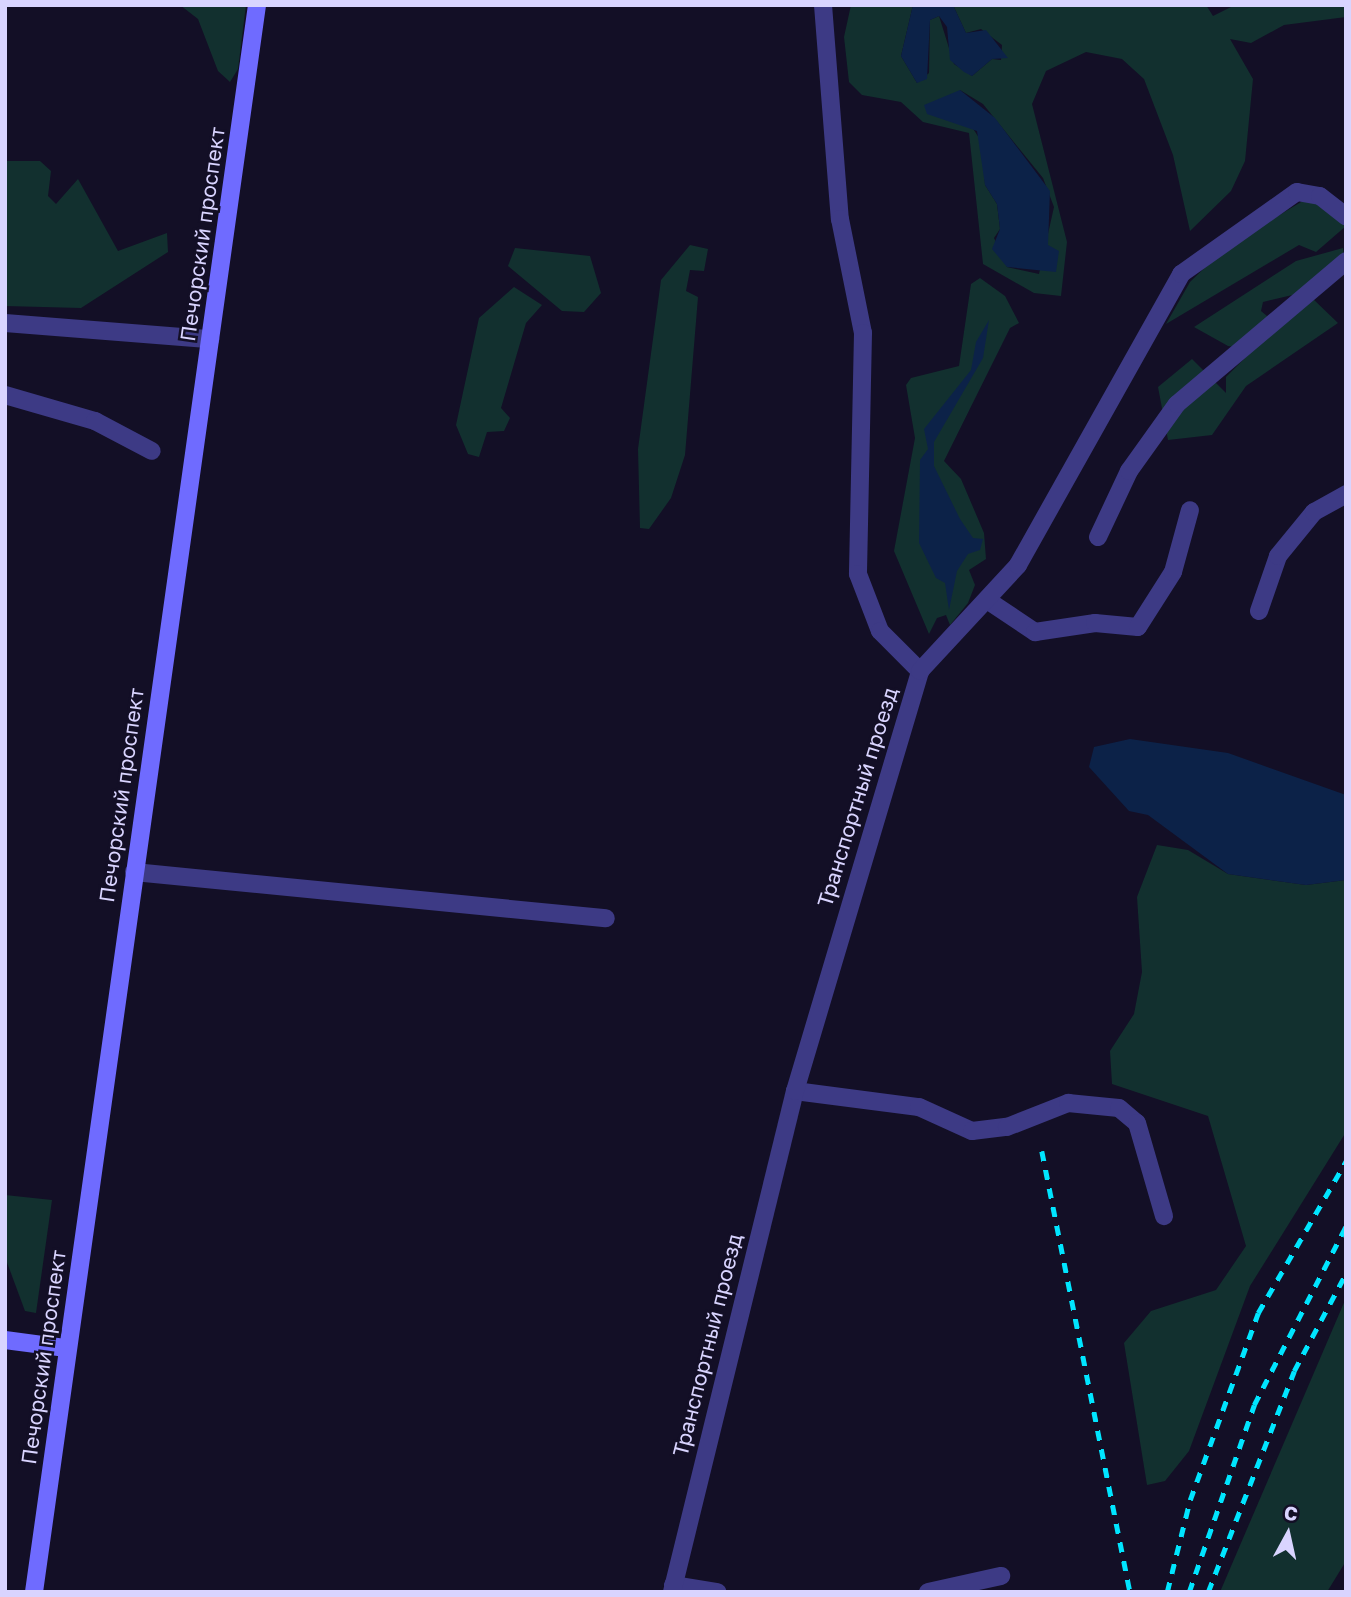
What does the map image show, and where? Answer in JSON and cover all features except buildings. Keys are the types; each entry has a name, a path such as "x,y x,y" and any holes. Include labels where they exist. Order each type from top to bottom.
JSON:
{"main road":[{"name":"Печорский проспект","path":"34,1592 66,1348 257,5"},
{"path":"5,1340 66,1348"}],"street":[{"path":"823,5 841,219 863,333 858,574 880,631 920,671"},
{"name":"Транспортный проезд","path":"673,1588 796,1091 920,671 1018,565 1181,274 1297,192 1320,196 1346,216"},
{"path":"1098,537 1129,471 1171,411 1214,368 1346,261"},
{"path":"5,323 211,340"},
{"path":"5,395 95,421 152,451"},
{"path":"1259,611 1278,556 1314,512 1346,494"},
{"path":"987,600 1035,632 1095,623 1138,627 1173,572 1190,510"},
{"path":"134,873 606,918"},
{"path":"796,1091 919,1107 972,1130 1007,1127 1068,1102 1119,1108 1137,1124 1164,1216"},
{"path":"928,1592 1001,1576"},
{"path":"673,1588 718,1592"}],"green space":[{"path":"180,5 246,5 238,69 230,82 218,71 198,19"},
{"path":"851,5 913,5 901,56 917,83 929,73 930,20 939,16 954,64 972,76 992,59 1001,60 1002,45 981,29 966,33 953,5 1206,5 1213,16 1235,5 1346,5 1346,17 1284,25 1251,43 1230,39 1253,79 1245,161 1231,191 1190,231 1173,155 1144,79 1122,59 1086,52 1046,71 1032,104 1067,242 1061,296 1034,293 983,264 969,133 923,122 901,102 862,95 849,82 844,37","holes":["960,90 983,104 1043,178 1054,207 1039,274 1007,267 994,238 1000,229 997,204 985,185 983,144 970,124 956,120"]},
{"path":"6,161 40,161 51,171 48,196 56,204 78,179 118,251 167,233 168,252 81,308 5,306"},
{"path":"1306,199 1329,208 1346,226 1316,252 1299,245 1166,324 1190,282 1225,248"},
{"path":"690,245 708,249 704,271 690,270 686,291 698,297 685,455 671,498 649,529 640,528 638,449 661,280"},
{"path":"515,248 590,256 601,293 584,312 562,311 508,266"},
{"path":"1343,248 1344,257 1301,293 1263,302 1261,311 1267,316 1311,297 1338,323 1246,386 1212,435 1168,440 1158,387 1192,359 1226,393 1226,377 1253,350 1228,346 1194,327 1296,261"},
{"path":"980,278 1005,296 1019,323 1010,328 944,461 961,479 984,533 986,559 969,570 975,585 968,603 950,625 946,615 937,618 929,634 894,551 915,438 906,385 911,378 959,366 971,284"},
{"path":"514,287 542,305 526,323 501,408 510,418 504,431 487,432 479,457 468,454 456,425 479,318"},
{"path":"1157,845 1188,850 1228,874 1306,885 1346,880 1346,1132 1250,1286 1189,1451 1165,1481 1147,1485 1124,1343 1151,1311 1216,1290 1246,1246 1208,1116 1112,1084 1110,1051 1134,1014 1142,972 1137,897"},
{"path":"5,1195 52,1200 36,1313 25,1311 5,1257"},
{"path":"1346,1298 1346,1561 1327,1592 1220,1592"}],"water":[{"path":"913,5 953,5 966,33 986,30 1008,58 992,59 972,76 964,72 950,60 947,27 939,16 930,20 927,79 917,83 901,56"},
{"path":"960,90 995,118 1050,191 1048,245 1059,251 1056,272 1007,267 992,249 1000,229 997,204 985,185 977,131 927,114 924,105"},
{"path":"989,320 983,358 934,442 934,466 960,519 973,538 983,539 980,550 968,554 957,571 949,610 945,583 936,578 919,543 920,460 928,449 924,429 971,370 976,342"},
{"path":"1130,739 1228,753 1346,795 1346,880 1306,885 1228,874 1148,815 1129,811 1089,767 1094,747"}],"railway":[{"path":"1042,1151 1130,1592"},
{"path":"1167,1592 1190,1500 1258,1313 1346,1161"},
{"path":"1189,1592 1254,1405 1346,1226"},
{"path":"1208,1592 1294,1371 1346,1273"}]}
